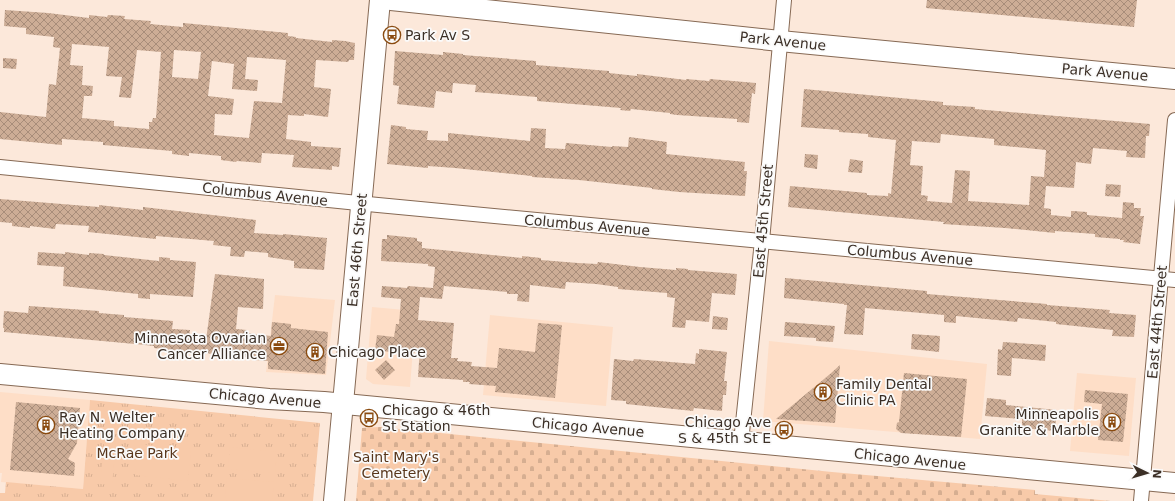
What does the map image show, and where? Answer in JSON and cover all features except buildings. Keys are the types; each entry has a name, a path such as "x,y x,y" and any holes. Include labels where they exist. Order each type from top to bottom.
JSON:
{"street":[{"name":"East 46th Street","path":"334,501 380,0"},
{"name":"Park Avenue","path":"391,0 780,41 1175,79"},
{"name":"East 45th Street","path":"742,442 784,0"},
{"name":"East 44th Street","path":"1141,501 1175,120"},
{"name":"Columbus Avenue","path":"0,167 1175,280"},
{"name":"Chicago Avenue","path":"0,374 269,399 343,404 1175,484"}],"shaded area":[{"path":"275,295 335,300 326,375 266,372"},
{"path":"372,307 416,311 410,387 373,384 366,379"},
{"path":"490,315 613,327 606,406 483,395"},
{"path":"769,341 987,364 980,439 763,421"},
{"path":"1077,373 1136,378 1129,456 1070,451"},
{"path":"0,392 90,400 83,489 1,482"}],"green space":[{"name":"McRae Park","path":"90,400 320,423 313,501 0,501 0,493 5,493 6,482 83,489"},
{"name":"Saint Mary's Cemetery","path":"380,427 832,472 1035,490 1035,494 1111,501 356,501 362,428"},
{"path":"104,443 116,444 112,485 100,484"},
{"path":"139,444 191,449 188,481 135,475"},
{"path":"230,447 277,452 275,473 228,469"},
{"path":"227,478 274,482 272,501 225,500"}],"place":[{"name":"Park Av S","path":"392,35"},
{"name":"Minnesota Ovarian Cancer Alliance","path":"279,346"},
{"name":"Chicago Place","path":"315,352"},
{"name":"Family Dental Clinic PA","path":"823,392"},
{"name":"Chicago & 46th St Station","path":"369,418"},
{"name":"Minneapolis Granite & Marble","path":"1112,422"},
{"name":"Ray N. Welter Heating Company","path":"46,425"},
{"name":"Chicago Ave S & 45th St E","path":"784,430"}]}
